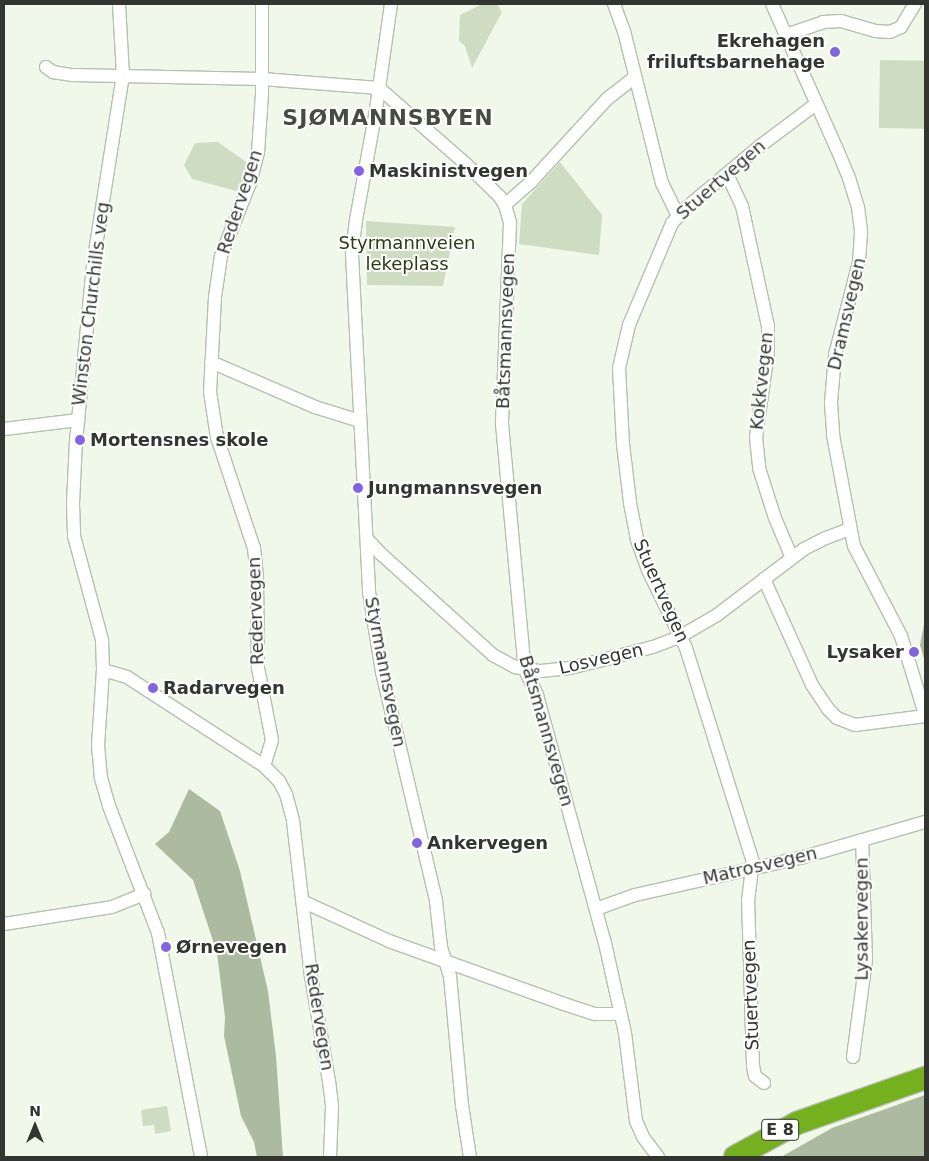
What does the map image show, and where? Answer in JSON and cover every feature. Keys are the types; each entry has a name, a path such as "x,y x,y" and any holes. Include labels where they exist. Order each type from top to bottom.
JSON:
{"highway":[{"name":"E 8","path":"735,1157 781,1130 925,1078"},
{"name":"E 8","path":"756,1157 830,1112"}],"street":[{"name":"Winston Churchills veg","path":"119,4 123,75 92,266 78,420 73,504 74,536 99,625 103,670 98,729 101,778 111,813 158,933 201,1157"},
{"name":"Redervegen","path":"262,4 262,79 258,152 250,183 221,256 210,392 213,422 249,532 256,564 258,668 272,740 264,766 279,781 290,806 304,902 311,976 331,1098 330,1157"},
{"name":"Styrmannsvegen","path":"391,4 352,254 369,592 375,639 436,901 441,947 450,976 462,1105 470,1157"},
{"path":"614,4 662,183 678,216"},
{"name":"Dramsvegen","path":"772,4 849,178 860,222 860,262 835,356 830,403 833,435 849,529 858,556 886,604 901,636 925,715"},
{"path":"786,35 829,21 848,21 875,31 890,32 901,27 915,4"},
{"path":"46,67 58,74 262,79 379,88 467,165 499,196 505,206 531,182 607,98 635,77"},
{"name":"Stuertvegen","path":"764,1083 756,1076 753,1066 748,901 753,862 746,835 681,636 648,570 637,539 628,484 619,383 620,358 629,325 667,232 678,216 794,118 816,104"},
{"name":"Kokkvegen","path":"727,174 742,206 768,326 768,352 756,437 759,468 775,518 792,558"},
{"name":"Båtsmannsvegen","path":"505,206 510,223 503,376 503,445 525,670 537,695 596,909 621,1014 636,1121 643,1138 658,1157"},
{"path":"211,362 315,406 360,421"},
{"path":"4,429 78,420"},
{"name":"Losvegen","path":"367,539 482,646 504,662 525,670 541,671 570,668 644,650 681,636 717,615 816,542 849,529"},
{"path":"764,579 812,685 828,710 837,718 856,725 925,715"},
{"path":"103,670 127,677 264,766"},
{"name":"Matrosvegen","path":"596,909 635,894 752,869 925,822"},
{"name":"Lysakervegen","path":"853,1057 866,959 862,840"},
{"path":"4,924 112,907 144,894"},
{"path":"304,902 389,941 580,1010 595,1014 621,1014"}],"green space":[{"path":"482,4 497,4 502,12 472,68 465,46 459,41 460,15"},
{"path":"880,60 925,61 924,129 879,128"},
{"path":"218,142 249,164 240,192 192,179 184,165 195,143"},
{"path":"560,162 602,215 599,255 519,244 522,204"},
{"name":"Styrmannveien lekeplass","path":"366,221 455,227 443,286 367,285"},
{"path":"925,619 925,662 920,645"},
{"path":"189,789 220,811 240,871 268,991 276,1056 283,1157 257,1157 254,1142 241,1116 224,1036 225,1017 217,953 193,880 155,844 169,832"},
{"path":"925,1095 925,1157 781,1157 832,1128"},
{"path":"167,1106 171,1131 155,1134 154,1125 143,1126 141,1110"}],"place":[{"name":"Ekrehagen friluftsbarnehage","path":"835,52"},
{"name":"Maskinistvegen","path":"359,171"},
{"name":"Mortensnes skole","path":"80,440"},
{"name":"Jungmannsvegen","path":"358,488"},
{"name":"Lysaker","path":"914,652"},
{"name":"Radarvegen","path":"153,688"},
{"name":"Ankervegen","path":"417,843"},
{"name":"Ørnevegen","path":"166,947"}],"district":[{"name":"SJØMANNSBYEN","path":"388,118"}]}
